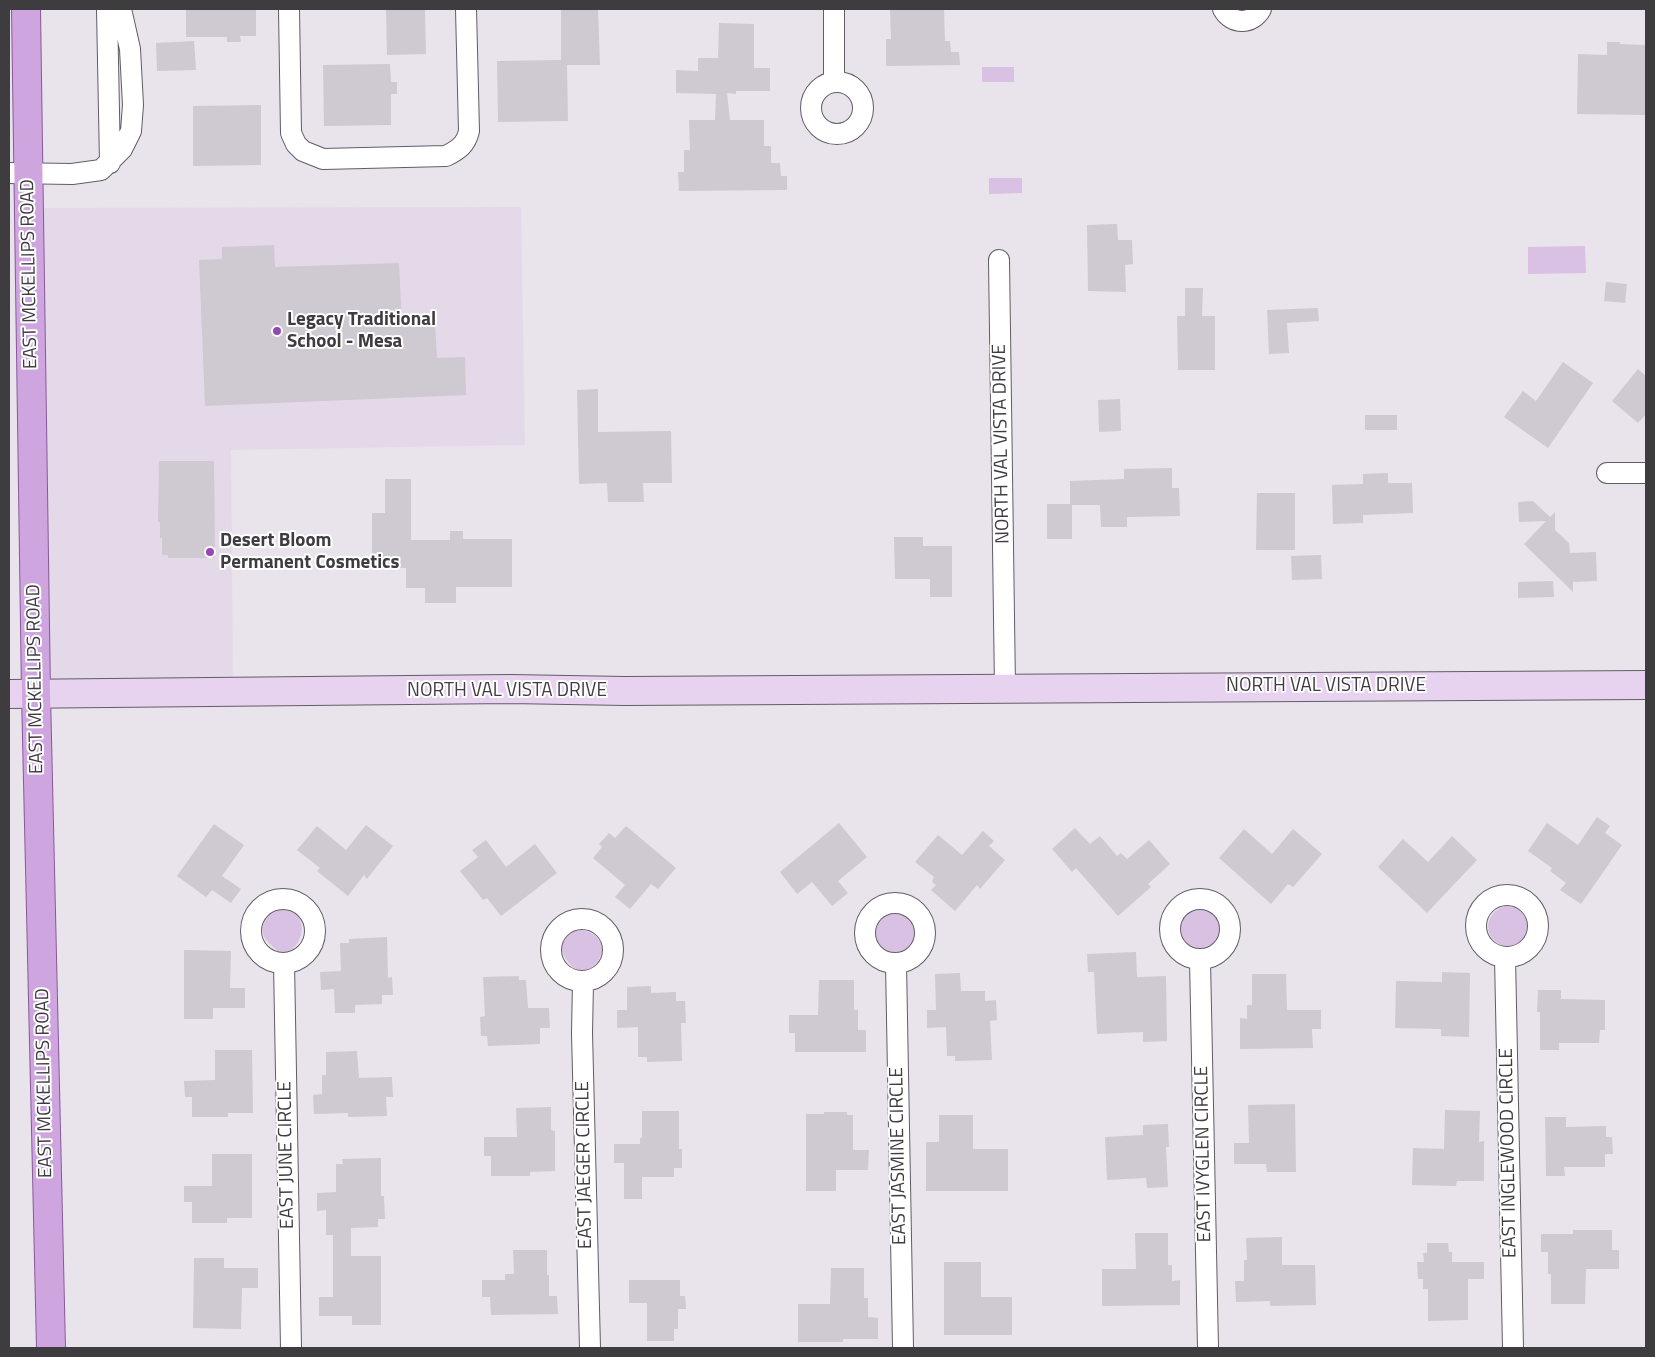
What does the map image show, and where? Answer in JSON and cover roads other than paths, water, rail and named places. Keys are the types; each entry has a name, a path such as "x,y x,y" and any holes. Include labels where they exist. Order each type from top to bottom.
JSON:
{"main road":[{"name":"EAST MCKELLIPS ROAD","path":"26,9 19,173 36,694 51,1348"},
{"name":"NORTH VAL VISTA DRIVE","path":"9,694 1646,684"}],"street":[{"path":"107,9 110,163"},
{"path":"19,173 72,174 101,170 122,149 131,132 133,97 130,49 121,9"},
{"path":"289,9 291,133 296,144 303,152 323,159 446,156 462,146 467,140 469,131 466,9"},
{"path":"834,9 834,82"},
{"path":"1223,9 1228,17 1244,22 1259,14 1262,9"},
{"path":"108,98 133,97"},
{"name":"NORTH VAL VISTA DRIVE","path":"999,260 1005,688"},
{"path":"1607,473 1646,473"},
{"name":"EAST INGLEWOOD CIRCLE","path":"1505,958 1513,1348"},
{"name":"EAST IVYGLEN CIRCLE","path":"1200,960 1208,1348"},
{"name":"EAST JUNE CIRCLE","path":"284,963 291,1348"},
{"name":"EAST JASMINE CIRCLE","path":"896,963 902,1348"},
{"name":"EAST JAEGER CIRCLE","path":"583,982 582,1033 590,1348"}],"place":[{"name":"Legacy Traditional School - Mesa","path":"277,331"},
{"name":"Desert Bloom Permanent Cosmetics","path":"210,552"}]}
